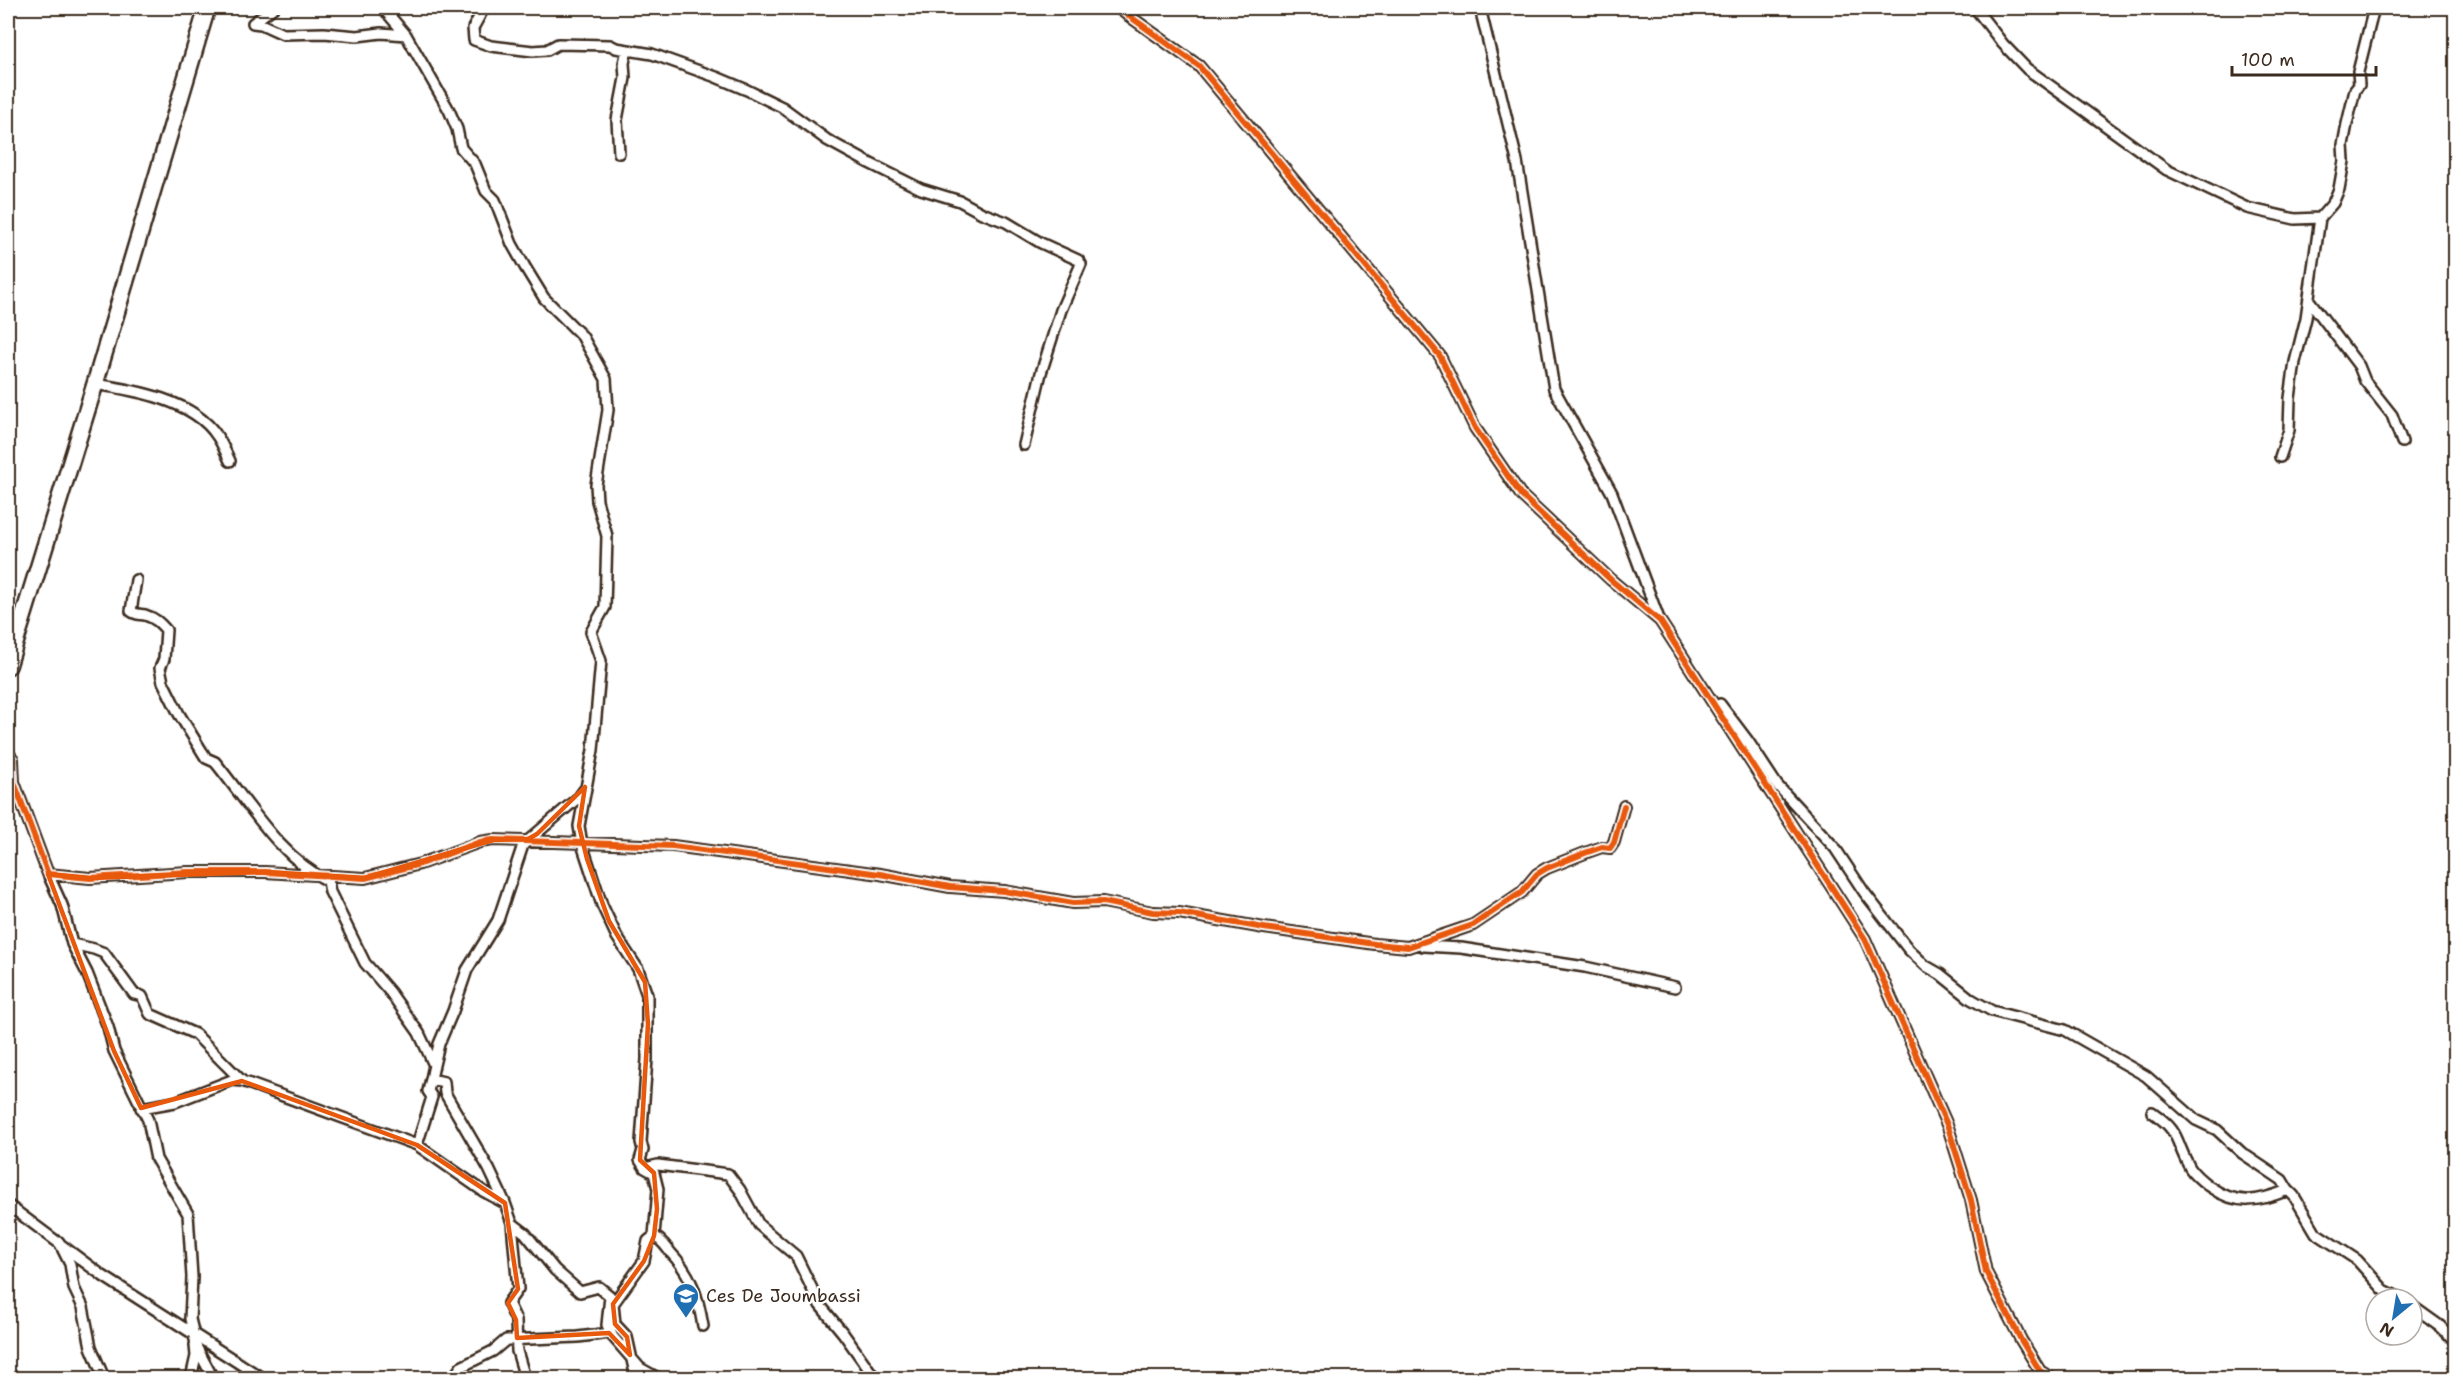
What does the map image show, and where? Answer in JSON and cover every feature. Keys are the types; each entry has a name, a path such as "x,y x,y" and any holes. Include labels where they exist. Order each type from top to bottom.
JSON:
{"main road":[{"path":"8,666 207,8"}],"street":[{"path":"273,8 253,22 284,34 406,35"},
{"path":"383,8 406,35 449,110 457,129 460,148 475,164 486,191 500,209 512,244 525,267 544,298 582,336 606,379 608,410 596,485 597,501 607,536 605,607 591,632 601,661 593,750 579,826 582,844 606,913 617,937 639,969 647,995 647,1059 640,1160 645,1168 654,1173 658,1189 654,1236 648,1241 644,1262 614,1304 615,1324 627,1337 634,1378 646,1373"},
{"path":"484,8 473,28 474,40 491,46 533,51 547,50 558,45 610,45 652,54 716,76 782,107 826,140 905,182 932,194 960,201 1078,260 1081,264 1061,310 1041,374 1024,445"},
{"path":"1118,8 1199,66 1440,356 1475,428 1521,495 1611,580 1660,621"},
{"path":"1480,8 1517,161 1554,389 1612,493 1660,621 1866,939 1947,1127 1971,1200 1986,1272 2035,1363 2040,1371 2051,1378"},
{"path":"1975,8 2003,44 2027,69 2167,170 2247,208 2295,219 2320,218"},
{"path":"2280,457 2289,430 2289,407 2295,362 2309,300 2320,218 2332,203 2339,189 2347,124 2355,90 2359,85 2358,72 2374,8"},
{"path":"619,153 617,120 625,78 624,63 627,50"},
{"path":"2309,300 2359,366 2366,381 2386,410 2392,414 2402,442"},
{"path":"95,384 182,406 193,412 216,435 230,461"},
{"path":"136,580 131,611 159,621 166,630 164,659 160,668 163,682 179,714 206,758 215,762 290,855 314,874 328,881 330,892 365,963 415,1026 434,1065"},
{"path":"1692,673 1748,741 1777,785 1835,848 1864,892 1910,950 1926,966 1940,974 1971,999 1992,1011 2065,1030 2146,1076 2196,1120 2222,1133 2242,1153 2282,1180 2302,1207 2316,1233 2350,1255 2381,1287"},
{"path":"8,753 14,759 14,782 62,905 72,944 87,973 108,1027 114,1051 148,1120 156,1159 188,1214 192,1269 190,1319 197,1348 213,1378"},
{"path":"417,1145 432,1097 428,1091 439,1044 467,970 498,920 519,852 528,839 537,834 579,797 585,787"},
{"path":"1408,947 1473,925 1522,892 1538,874 1547,868 1602,847 1610,848 1614,842 1624,806"},
{"path":"48,874 90,878 188,872 314,874 365,878 420,864 480,842 528,839 582,844 673,846 880,874 950,887 1004,891 1073,903 1103,902 1152,912 1179,913 1375,944 1408,947 1437,946 1488,951 1596,969 1675,987"},
{"path":"72,944 94,948 104,953 135,994 142,996 150,1014 195,1035 242,1081"},
{"path":"431,1079 444,1082 445,1093 506,1203 512,1223 518,1289 508,1303 516,1320 518,1351 525,1378"},
{"path":"141,1108 175,1102 232,1080 242,1081 417,1145 483,1191 506,1203"},
{"path":"2152,1112 2168,1123 2179,1138 2186,1159 2196,1176 2221,1195 2249,1200 2269,1197 2288,1190"},
{"path":"645,1168 658,1165 728,1174 759,1225 796,1256 820,1305 875,1378"},
{"path":"8,1205 103,1276 262,1378"},
{"path":"512,1223 525,1233 555,1270 580,1292 599,1287 610,1296 607,1325 610,1333 646,1373 658,1378"},
{"path":"654,1236 664,1243 688,1274 698,1296 702,1326"},
{"path":"57,1240 70,1264 74,1288 83,1307 91,1347 104,1378"},
{"path":"2424,1315 2446,1331 2456,1342"},
{"path":"453,1378 461,1367 493,1351 506,1340 578,1337 610,1333"},
{"path":"191,1378 196,1356 194,1336"}],"highlighted area":[{"path":"585,787 579,826 587,859 609,921 645,982 648,1024 640,1160 654,1173 657,1209 654,1236 644,1261 613,1304 615,1324 627,1337 630,1355 609,1333 517,1338 516,1320 508,1303 518,1289 505,1203 417,1145 242,1081 141,1108 114,1051 48,874 90,878 265,872 365,878 493,840 528,839 537,834"}],"cycle path":[{"path":"1118,8 1199,66 1440,356 1475,428 1521,495 1611,580 1660,621 1865,939 1948,1127 1971,1200 1986,1272 2021,1340 2040,1371 2051,1378"},
{"path":"8,753 13,759 14,782 48,874 90,878 188,872 265,872 365,878 420,864 480,842 493,840 673,846 880,874 950,887 1004,891 1073,903 1103,902 1153,912 1179,913 1264,928 1408,947 1473,925 1522,892 1537,874 1547,868 1602,847 1610,848 1614,842 1624,806"}],"place":[{"name":"Ces De Joumbassi","path":"686,1319"}]}
